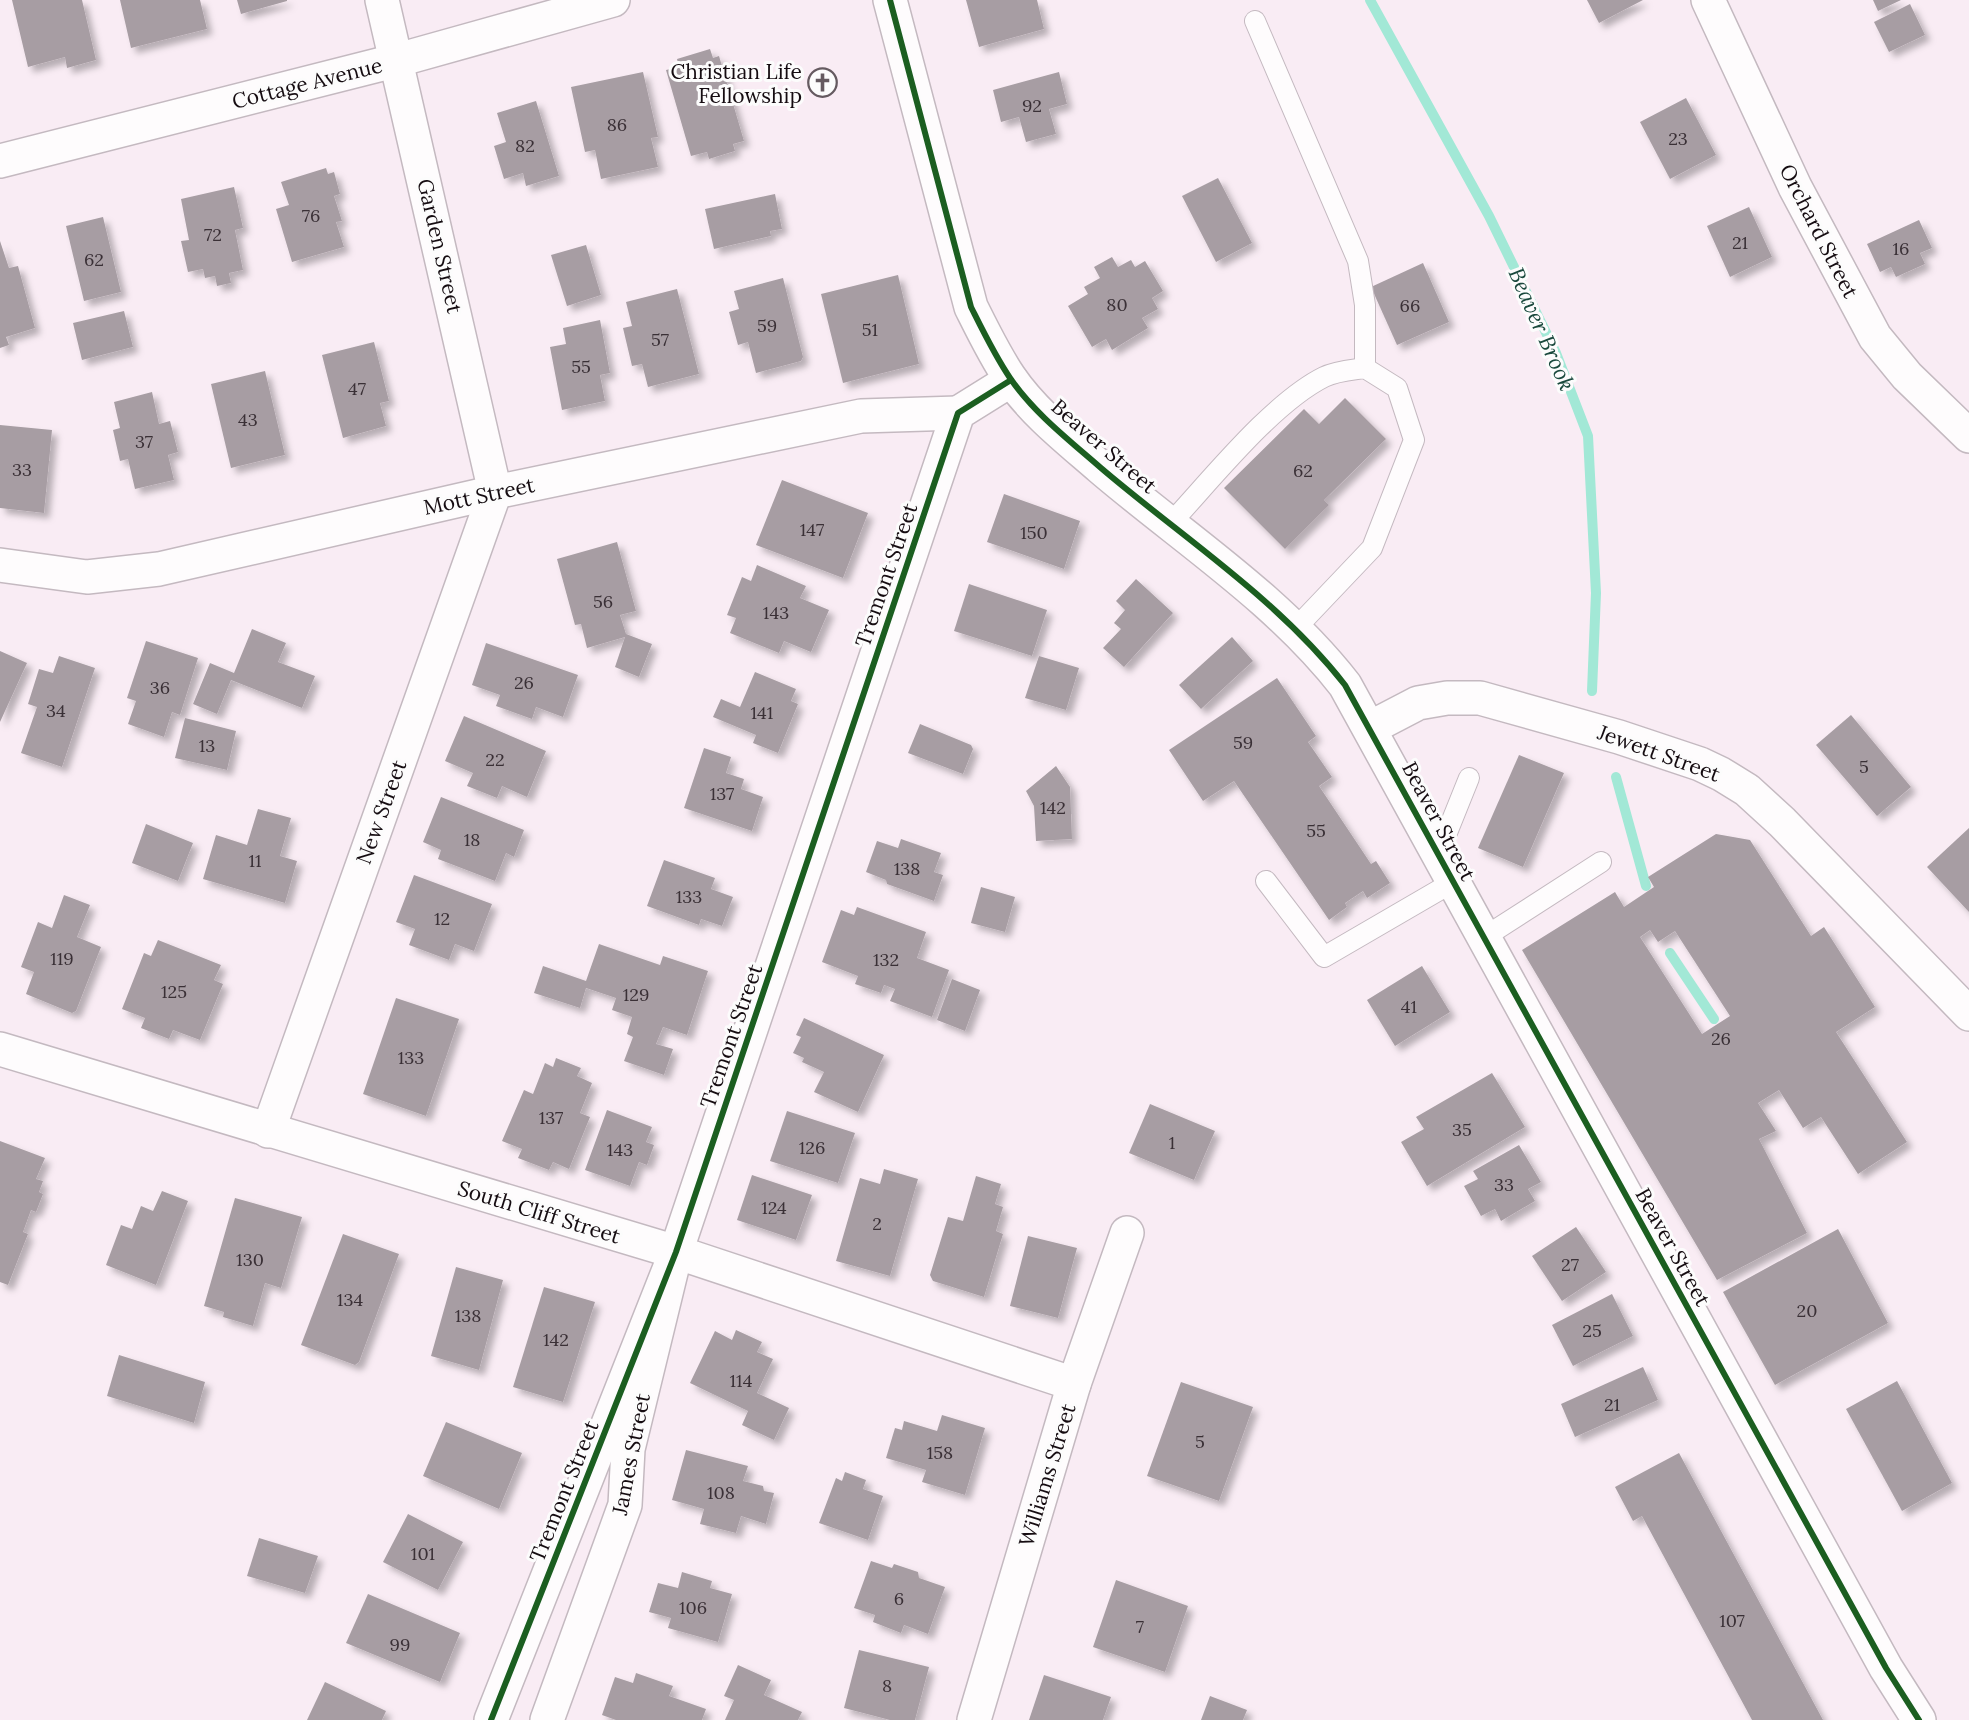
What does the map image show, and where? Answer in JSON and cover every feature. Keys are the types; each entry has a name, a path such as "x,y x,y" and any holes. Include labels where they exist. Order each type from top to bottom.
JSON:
{"street":[{"name":"Garden Street","path":"382,0 398,60 495,492"},
{"name":"Cottage Avenue","path":"0,161 398,60 613,0"},
{"name":"Beaver Street","path":"890,0 970,307 989,344 1011,380 1046,420 1295,629 1345,685 1886,1668 1919,1720"},
{"name":"Orchard Street","path":"1708,0 1795,187 1875,337 1907,376 1969,436"},
{"path":"958,413 1011,380"},
{"name":"Mott Street","path":"0,565 87,577 159,569 495,492 861,416 958,413"},
{"name":"Tremont Street","path":"491,1720 676,1252 958,413"},
{"name":"New Street","path":"268,1131 495,492"},
{"name":"Jewett Street","path":"1370,728 1418,703 1447,698 1480,698 1619,737 1711,769 1748,790 1782,822 1969,1014"},
{"name":"South Cliff Street","path":"0,1048 268,1131 676,1252 1074,1384"},
{"name":"Williams Street","path":"974,1720 1074,1384 1127,1233"},
{"name":"James Street","path":"547,1720 625,1505 628,1449 676,1252"}],"lane":[{"path":"1255,21 1358,261 1365,305 1365,368"},
{"path":"1170,524 1235,454 1295,396 1326,376 1365,368 1397,388 1414,441 1372,548 1295,629"},
{"path":"1266,881 1324,957 1445,869 1469,778"},
{"path":"1483,938 1601,862"}],"building":[{"path":"12,0 82,0 96,60 67,68 65,57 28,67"},
{"path":"120,0 200,0 207,29 131,48"},
{"path":"237,0 287,0 287,1 241,14"},
{"path":"966,0 1037,0 1044,29 979,47"},
{"path":"1587,0 1643,0 1599,23"},
{"path":"1873,0 1901,0 1878,11"},
{"path":"1910,4 1925,35 1889,52 1874,22"},
{"path":"710,49 713,58 719,56 744,141 733,144 735,151 709,159 707,152 691,156 666,70 679,67 677,59"},
{"path":"643,72 658,137 651,138 658,167 601,179 595,150 585,152 571,87"},
{"path":"1059,72 1067,104 1049,109 1056,134 1026,142 1019,117 1001,122 993,90"},
{"path":"1686,98 1716,155 1670,179 1640,122"},
{"path":"536,101 559,176 526,186 523,173 504,179 494,146 506,142 497,113"},
{"path":"326,168 328,174 334,172 340,194 334,196 342,221 336,222 344,247 292,262 276,209 289,205 281,182"},
{"path":"1218,178 1252,243 1216,262 1182,196"},
{"path":"234,187 243,228 235,230 243,270 229,273 231,283 217,286 215,276 205,278 203,269 188,272 181,241 189,240 181,199"},
{"path":"775,194 782,229 770,231 771,236 714,249 705,209"},
{"path":"1749,207 1772,257 1730,277 1707,226"},
{"path":"103,217 121,292 84,301 66,226"},
{"path":"1919,220 1932,248 1920,253 1925,264 1896,277 1891,267 1880,272 1867,244"},
{"path":"0,241 9,268 18,266 35,328 6,337 9,345 0,348"},
{"path":"586,245 601,295 567,306 551,255"},
{"path":"1112,257 1118,267 1131,260 1135,267 1145,261 1163,291 1152,298 1158,309 1142,318 1148,328 1112,350 1106,339 1092,347 1068,306 1088,294 1084,287 1100,278 1094,267"},
{"path":"1423,263 1449,322 1397,345 1371,287"},
{"path":"898,275 919,364 843,383 821,294"},
{"path":"783,278 803,357 801,361 756,373 748,342 738,345 729,312 739,309 734,291"},
{"path":"677,289 699,374 648,387 642,364 632,366 623,328 632,326 626,302"},
{"path":"124,311 133,347 82,360 73,323"},
{"path":"600,320 610,373 600,375 605,401 562,410 550,347 566,344 563,328"},
{"path":"374,342 389,401 380,403 386,426 343,438 322,355"},
{"path":"265,371 285,455 231,468 211,384"},
{"path":"152,392 159,424 170,421 178,452 168,455 174,480 135,489 128,459 120,461 113,430 120,428 114,402"},
{"path":"1345,398 1386,439 1324,500 1329,505 1285,549 1224,488 1304,409 1319,424"},
{"path":"0,425 52,430 44,513 0,508"},
{"path":"782,480 868,513 843,578 756,545"},
{"path":"1004,494 1080,521 1064,569 987,542"},
{"path":"617,542 636,611 620,615 626,634 652,644 639,677 615,667 625,637 587,648 581,624 575,625 557,559"},
{"path":"757,565 806,586 800,598 829,610 811,652 784,641 779,653 730,633 736,618 727,615 742,577 751,581"},
{"path":"1136,579 1173,613 1124,667 1103,648 1121,629 1114,623 1125,610 1116,601"},
{"path":"969,584 1047,610 1032,656 954,631"},
{"path":"252,629 286,643 278,662 315,676 302,708 231,680 217,714 193,704 210,663 234,673"},
{"path":"1232,637 1253,661 1201,709 1179,685"},
{"path":"146,641 198,658 180,715 172,712 164,737 128,724 136,701 127,698"},
{"path":"486,643 578,675 563,717 536,707 532,719 496,706 500,695 472,685"},
{"path":"0,651 27,663 0,722"},
{"path":"59,656 95,668 62,767 21,753 37,707 28,704 39,669 53,673"},
{"path":"1039,656 1079,668 1066,710 1025,698"},
{"path":"755,672 796,689 791,701 798,704 778,753 753,743 756,735 713,717 721,699 740,707"},
{"path":"1277,678 1316,736 1308,742 1332,777 1319,786 1371,864 1376,861 1390,883 1367,898 1363,891 1345,903 1347,907 1329,920 1234,781 1203,801 1169,750"},
{"path":"1851,715 1911,787 1877,816 1816,745"},
{"path":"464,716 546,751 527,797 502,786 497,798 467,786 473,773 445,761"},
{"path":"185,718 236,731 227,770 175,758"},
{"path":"920,724 971,745 973,749 963,774 908,753"},
{"path":"704,748 731,757 726,773 744,779 741,789 763,797 752,831 684,808"},
{"path":"1519,755 1564,773 1523,867 1478,848"},
{"path":"1056,766 1070,787 1072,839 1036,841 1034,806 1026,791"},
{"path":"441,797 524,830 514,857 506,853 495,881 438,859 441,850 423,842"},
{"path":"258,809 291,818 280,856 297,861 285,903 203,879 216,835 247,845"},
{"path":"146,824 193,843 178,881 132,863"},
{"path":"1969,828 1969,912 1927,867"},
{"path":"1716,834 1750,840 1811,936 1824,927 1875,1007 1836,1032 1907,1142 1858,1174 1821,1117 1803,1128 1779,1090 1758,1103 1776,1131 1759,1139 1807,1233 1717,1280 1522,950 1615,892 1624,907 1654,887 1648,877","holes":["1650,930 1658,942 1675,931 1730,1016 1702,1034 1640,937"]},
{"path":"901,839 941,853 934,872 943,875 934,901 887,884 886,880 866,872 877,841 898,848"},
{"path":"664,860 715,878 711,889 733,897 722,926 701,919 699,925 647,906"},
{"path":"414,875 492,904 474,951 455,944 449,960 409,945 415,929 396,922"},
{"path":"981,887 1015,897 1005,932 971,923"},
{"path":"64,895 90,905 77,937 101,947 76,1011 72,1013 26,994 34,972 21,967 38,922 52,928"},
{"path":"857,907 926,932 917,958 949,970 932,1017 890,1001 895,989 884,985 881,993 855,984 858,976 822,962 841,910 854,915"},
{"path":"158,940 221,965 214,980 223,984 200,1040 173,1030 169,1039 141,1028 145,1018 122,1009 144,953 151,956"},
{"path":"599,944 660,965 663,956 708,971 687,1035 663,1027 656,1044 673,1049 664,1075 624,1061 633,1037 627,1034 632,1017 612,1010 616,998 586,988 580,1008 534,993 543,966 586,981"},
{"path":"1422,966 1450,1012 1395,1046 1367,1000"},
{"path":"952,979 980,990 965,1031 937,1020"},
{"path":"396,998 459,1019 426,1116 363,1094"},
{"path":"804,1018 884,1055 858,1112 814,1092 824,1072 802,1062 804,1058 793,1053 801,1037 796,1035"},
{"path":"556,1058 581,1068 577,1076 592,1083 580,1113 590,1117 569,1169 553,1162 549,1170 518,1158 522,1149 502,1141 524,1090 533,1094 545,1063 553,1067"},
{"path":"1492,1073 1525,1127 1427,1186 1401,1142 1424,1129 1416,1117"},
{"path":"1150,1104 1215,1131 1194,1180 1129,1153"},
{"path":"607,1110 652,1127 646,1142 654,1145 647,1165 639,1162 630,1186 585,1170"},
{"path":"787,1111 855,1133 838,1183 770,1161"},
{"path":"0,1141 45,1158 36,1179 43,1181 39,1192 43,1194 36,1212 31,1210 23,1232 28,1234 8,1285 0,1282"},
{"path":"1519,1145 1541,1182 1528,1189 1535,1201 1501,1221 1495,1209 1481,1216 1464,1186 1478,1179 1473,1171"},
{"path":"884,1169 918,1179 890,1276 836,1261 860,1178 880,1184"},
{"path":"752,1175 812,1195 796,1240 737,1220"},
{"path":"976,1176 1001,1184 995,1204 1003,1207 996,1231 1003,1234 984,1297 933,1281 930,1275 948,1217 963,1221"},
{"path":"162,1191 188,1201 156,1285 106,1265 121,1225 132,1229 141,1206 153,1211"},
{"path":"235,1198 302,1217 281,1288 265,1283 253,1326 223,1317 224,1312 204,1306"},
{"path":"1576,1227 1606,1272 1562,1301 1532,1256"},
{"path":"1838,1229 1888,1323 1775,1385 1723,1292"},
{"path":"343,1234 399,1254 359,1362 355,1365 301,1345"},
{"path":"1028,1236 1077,1248 1058,1318 1010,1306"},
{"path":"456,1267 503,1280 479,1370 431,1356"},
{"path":"544,1287 595,1302 563,1402 513,1387"},
{"path":"1612,1294 1633,1336 1573,1366 1552,1325"},
{"path":"736,1330 762,1342 757,1352 773,1359 757,1393 789,1408 774,1440 742,1425 748,1411 690,1383 715,1331 732,1340"},
{"path":"119,1355 205,1382 194,1423 107,1396"},
{"path":"1643,1367 1658,1400 1575,1437 1561,1404"},
{"path":"1897,1381 1952,1483 1902,1511 1846,1409"},
{"path":"1181,1382 1253,1407 1219,1501 1147,1476"},
{"path":"942,1415 985,1428 965,1495 922,1482 926,1470 886,1458 895,1428 902,1430 904,1421 937,1431"},
{"path":"446,1422 522,1453 499,1509 423,1476"},
{"path":"686,1450 748,1466 743,1481 763,1486 764,1491 774,1493 766,1524 741,1516 736,1533 700,1524 704,1509 672,1500"},
{"path":"1679,1453 1823,1720 1752,1720 1642,1516 1633,1521 1615,1487"},
{"path":"845,1472 866,1480 863,1489 883,1496 868,1540 819,1523 836,1478 842,1481"},
{"path":"408,1514 463,1542 438,1590 383,1562"},
{"path":"259,1538 318,1556 305,1593 247,1576"},
{"path":"871,1561 892,1568 894,1564 918,1572 919,1578 945,1587 928,1634 904,1625 901,1633 873,1622 875,1615 854,1608"},
{"path":"682,1572 712,1581 710,1588 732,1594 718,1642 668,1628 671,1618 649,1612 658,1583 678,1588"},
{"path":"1116,1580 1188,1606 1165,1672 1093,1647"},
{"path":"368,1594 460,1633 440,1682 346,1643"},
{"path":"859,1650 929,1667 915,1720 890,1720 844,1708"},
{"path":"738,1665 771,1680 764,1695 802,1712 798,1720 725,1720 734,1700 724,1696"},
{"path":"636,1673 673,1686 669,1696 706,1709 702,1720 616,1720 602,1715 615,1677 633,1683"},
{"path":"1044,1675 1111,1697 1103,1720 1029,1720"},
{"path":"325,1682 386,1711 382,1720 307,1720"},
{"path":"1210,1696 1247,1710 1243,1720 1201,1720"}],"waterway":[{"name":"Beaver Brook","path":"1370,0 1489,216 1556,353 1588,436 1596,593 1592,691"},
{"name":"Beaver Brook","path":"1616,777 1646,886"},
{"name":"Beaver Brook","path":"1670,953 1714,1019"}],"cycle path":[{"path":"890,0 971,307 999,361 1019,391 1052,426 1260,597 1290,624 1345,685 1886,1668 1919,1720"},
{"path":"491,1720 676,1252 958,413 1011,380"}],"place":[{"name":"Christian Life Fellowship","path":"823,83"}]}
